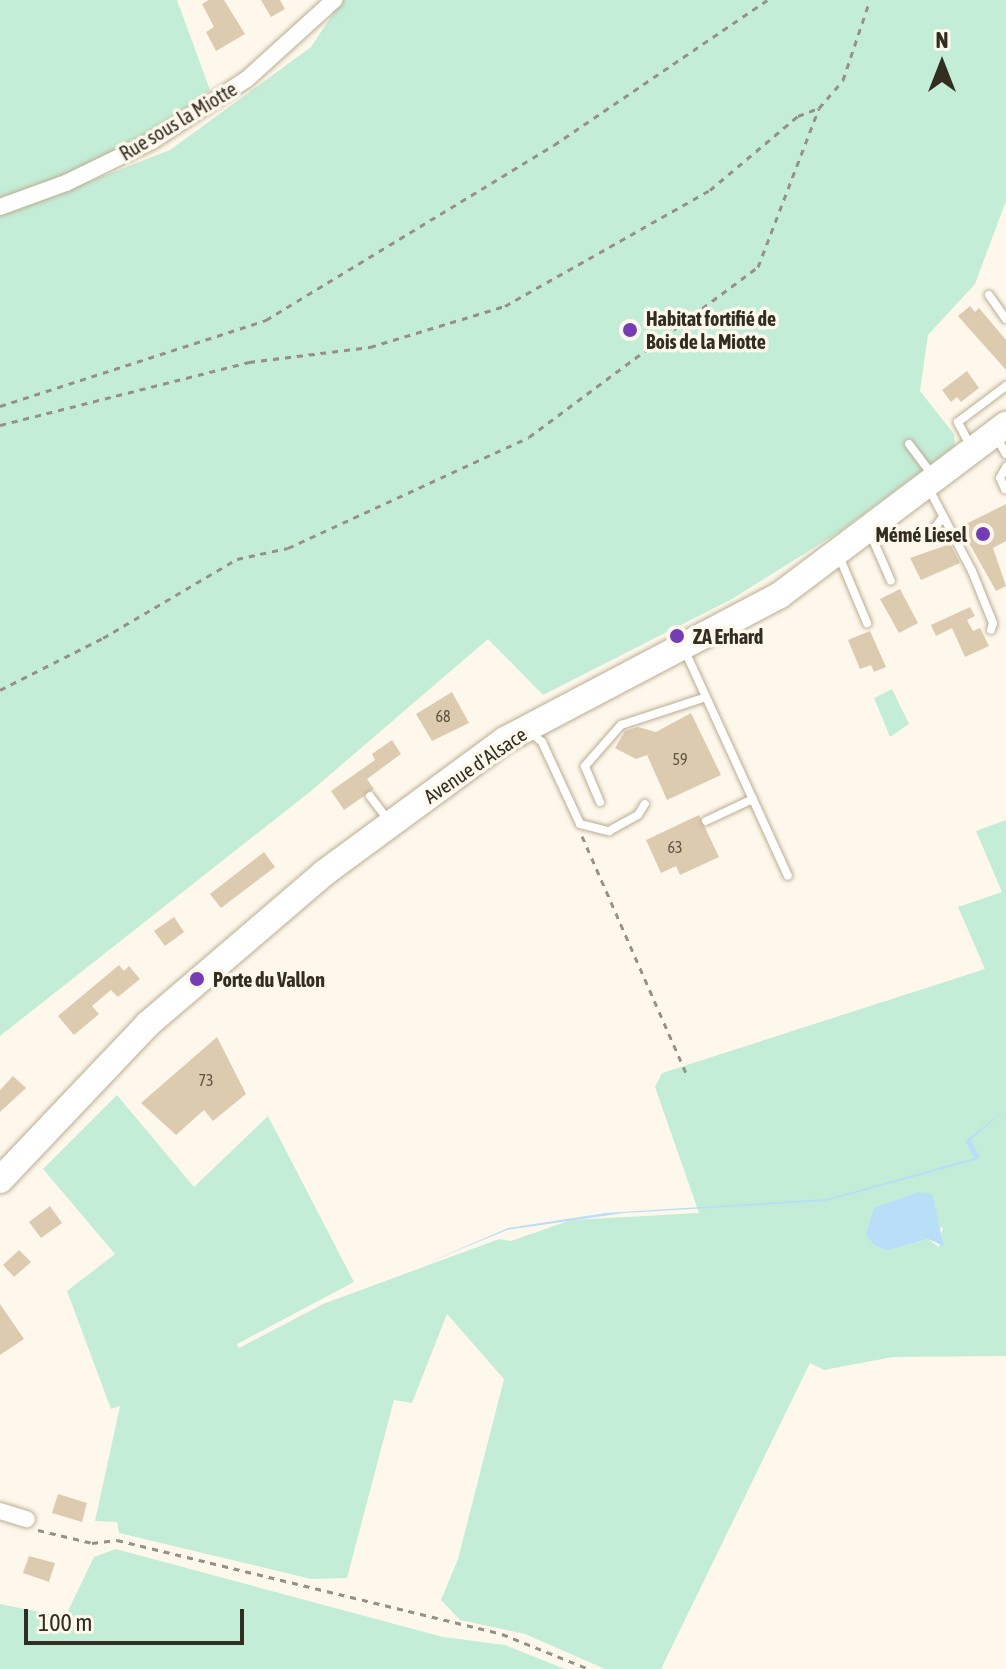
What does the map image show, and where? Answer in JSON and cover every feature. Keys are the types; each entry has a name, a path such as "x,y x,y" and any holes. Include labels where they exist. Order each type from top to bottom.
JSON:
{"main road":[{"name":"Avenue d'Alsace","path":"0,1180 197,979 391,824 526,729 780,595 839,556 932,483 995,441"}],"street":[{"name":"Rue sous la Miotte","path":"0,207 66,183 152,141 247,79 334,0"},
{"path":"0,1511 27,1519"}],"lane":[{"path":"989,295 1006,319"},
{"path":"995,441 959,431 958,422 1006,386"},
{"path":"909,444 932,483 943,517 972,571 993,623 991,630"},
{"path":"1005,489 1000,478 1006,467"},
{"path":"939,538 934,529 943,517"},
{"path":"870,532 891,581"},
{"path":"839,556 867,623"},
{"path":"683,647 788,876"},
{"path":"600,802 585,766 621,725 706,697"},
{"path":"526,729 542,742 580,824 609,831 638,815 645,804"},
{"path":"370,796 391,824"},
{"path":"706,821 753,799"}],"path":[{"path":"0,406 266,320 554,145 767,0"},
{"path":"0,690 103,638 237,559 288,548 529,437 758,267 819,108 843,80 870,0"},
{"path":"0,425 249,362 370,347 505,306 710,190 798,116 819,108"},
{"path":"580,824 687,1075"},
{"path":"27,1519 40,1532 69,1540 117,1540 502,1634 589,1669"}],"green space":[{"path":"0,0 177,0 210,90 143,138 60,178 0,199"},
{"path":"325,0 1006,0 1006,201 975,284 928,335 920,391 954,434 955,446 839,532 732,599 543,695 488,639 311,791 0,1036 0,216 170,150 311,47 333,14"},
{"path":"892,689 909,724 890,737 874,698"},
{"path":"1006,820 1006,1356 893,1357 824,1370 810,1363 661,1669 605,1669 525,1634 460,1620 441,1600 458,1559 504,1379 447,1314 412,1403 394,1400 347,1578 311,1579 119,1533 117,1522 95,1521 120,1406 111,1409 67,1291 115,1254 43,1169 117,1095 194,1187 268,1116 354,1282 237,1344 239,1348 323,1304 499,1239 511,1241 571,1220 699,1213 655,1087 662,1073 985,969 958,907 1002,892 976,831","holes":["943,1227 939,1247 928,1239 887,1251 875,1246"]},
{"path":"116,1549 443,1637 505,1645 565,1669 0,1669 0,1604 65,1617 94,1557"}],"water":[{"path":"1006,1109 971,1140 980,1157 976,1160 826,1201 624,1213 507,1230 420,1266 508,1228 606,1213 826,1199 974,1158 965,1141"},
{"path":"919,1192 932,1194 944,1246 928,1239 887,1251 875,1246 866,1235 874,1208"}],"building":[{"path":"209,0 224,0 245,34 216,51 206,32 214,27 202,4"},
{"path":"261,0 280,0 285,9 271,17"},
{"path":"970,306 975,312 979,308 1006,340 1006,370 958,316"},
{"path":"967,371 979,388 961,402 957,397 951,402 942,390"},
{"path":"1006,504 1006,541 993,548 1006,586 996,591 960,527"},
{"path":"950,544 960,563 921,580 910,558"},
{"path":"900,589 918,623 899,633 880,599"},
{"path":"970,607 975,616 967,620 973,631 980,628 989,646 965,657 952,628 936,636 931,625"},
{"path":"870,631 886,667 874,672 871,665 860,669 848,640"},
{"path":"452,692 469,723 432,741 416,714"},
{"path":"691,713 721,775 667,800 647,755 636,759 615,748 625,731 638,727 656,732"},
{"path":"392,740 401,754 367,779 374,789 344,810 331,791 375,760 372,754"},
{"path":"699,815 719,857 680,875 676,866 661,873 646,840"},
{"path":"264,852 275,867 221,908 210,894"},
{"path":"174,917 184,932 165,946 154,931"},
{"path":"119,965 124,971 129,966 140,979 118,997 111,990 92,1006 99,1014 74,1035 58,1016"},
{"path":"217,1037 246,1094 213,1121 204,1110 176,1135 141,1103"},
{"path":"13,1076 26,1088 0,1112 0,1090"},
{"path":"50,1206 62,1223 41,1238 29,1222"},
{"path":"19,1250 31,1262 14,1277 3,1265"},
{"path":"0,1304 24,1339 0,1355"},
{"path":"58,1494 87,1503 82,1522 52,1513"},
{"path":"29,1556 55,1563 49,1582 23,1573"}],"place":[{"name":"Habitat fortifié de Bois de la Miotte","path":"630,330"},
{"name":"Mémé Liesel","path":"983,534"},
{"name":"ZA Erhard","path":"677,636"},
{"name":"Porte du Vallon","path":"197,979"}]}
